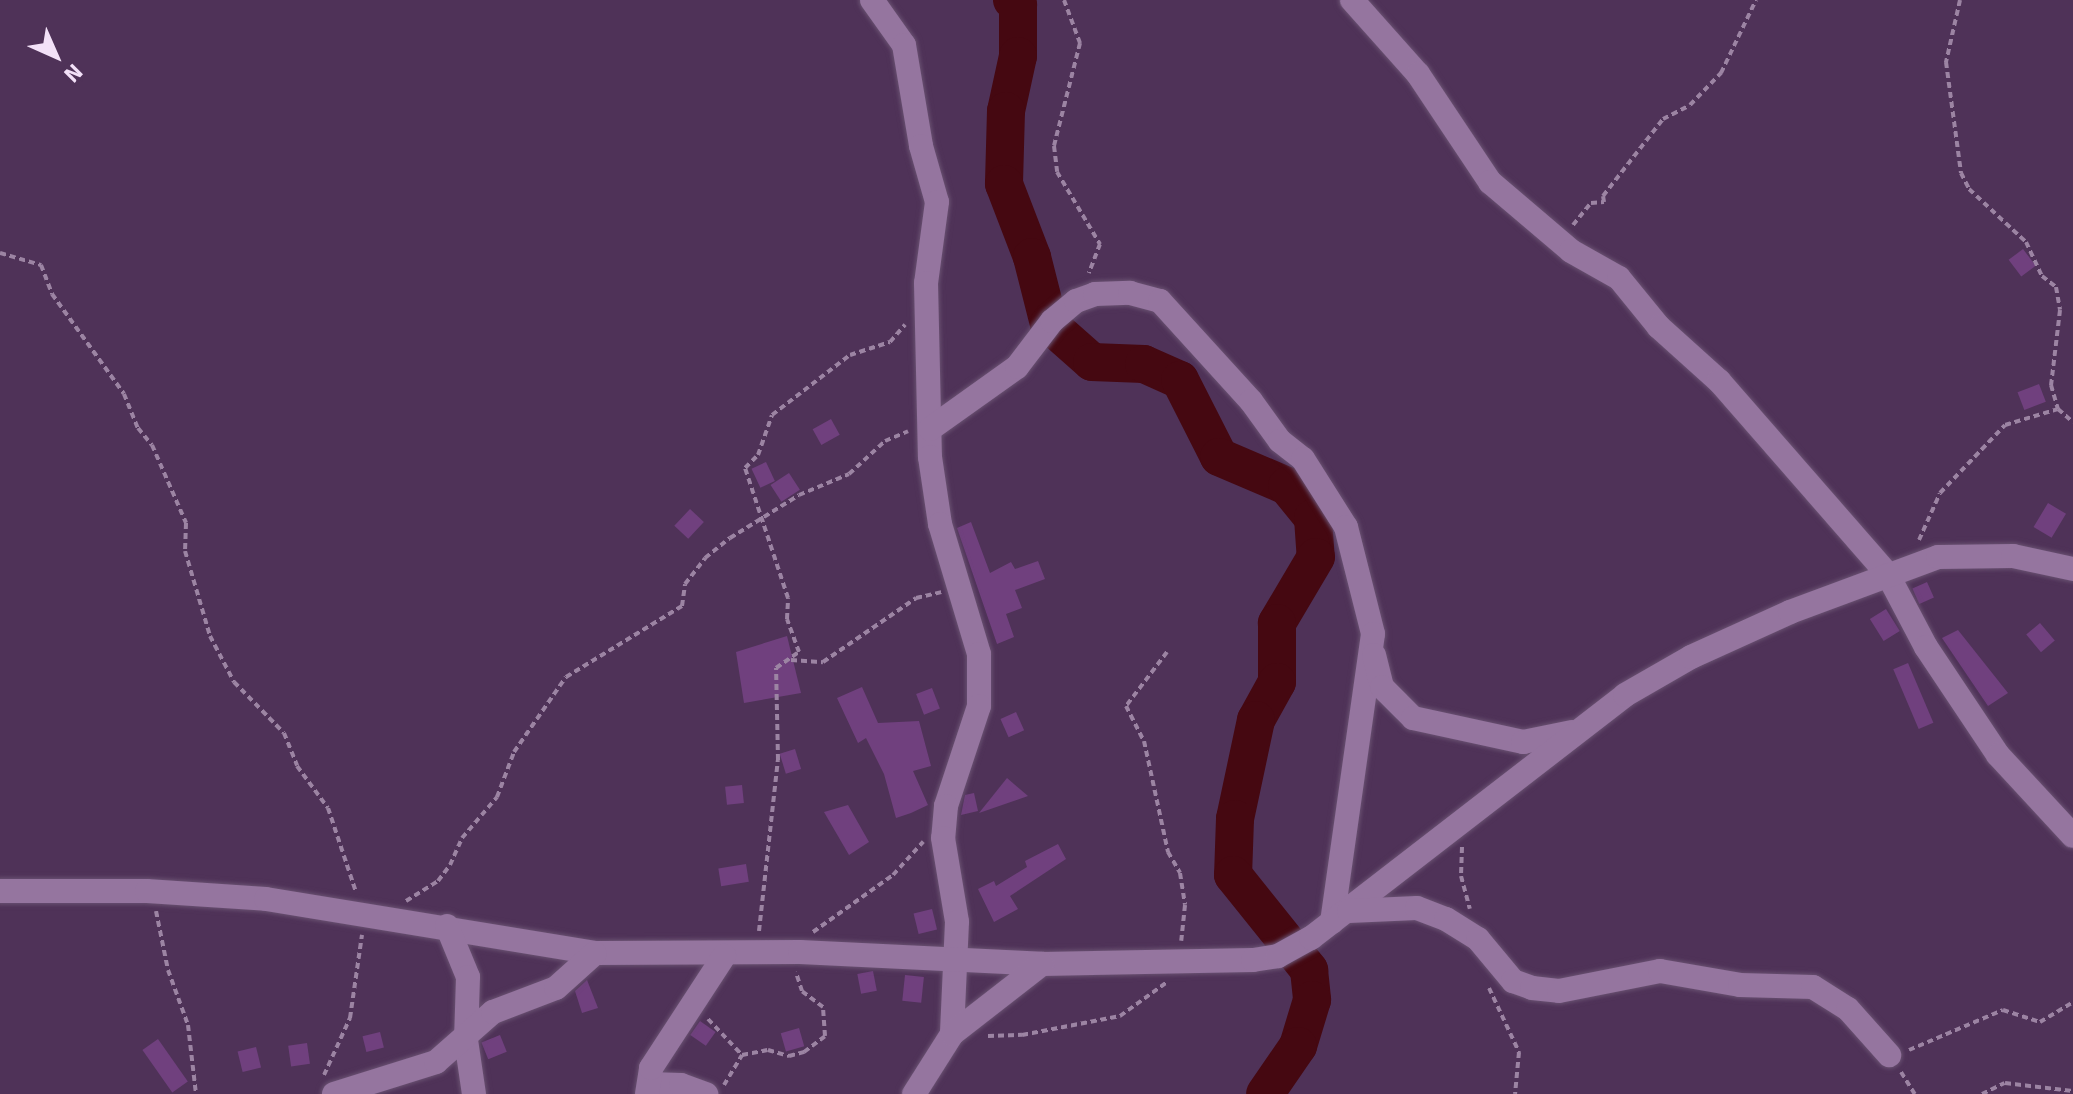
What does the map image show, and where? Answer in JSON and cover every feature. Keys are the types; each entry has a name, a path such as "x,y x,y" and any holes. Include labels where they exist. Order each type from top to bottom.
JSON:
{"street":[{"path":"872,0 904,45 921,146 937,202 926,283 932,483 959,592 975,632 980,678 973,730 946,806 943,838 957,962 952,1034"},
{"path":"1352,0 1418,74 1490,182 1560,242 1619,278 1659,327 1719,381 1888,575 1926,647 1998,755 2073,836"},
{"path":"930,429 1017,367 1052,321 1076,301 1095,294 1130,293 1160,301 1251,401 1280,441 1303,459 1346,527 1382,687 1413,718 1523,742 1578,730"},
{"path":"0,891 147,891 363,912 595,953 724,956 754,951 1042,964 1188,963 1278,956 1311,938 1578,730 1691,657 1938,557 1989,554 2073,569"},
{"path":"1339,916 1372,644"},
{"path":"1339,916 1417,908 1446,919 1478,939 1513,981 1532,988 1573,990 1660,971 1740,985 1813,987 1848,1009 1889,1055"},
{"path":"447,926 468,977 466,1040 474,1094"},
{"path":"327,1090 421,1069 466,1040 507,1004 571,979 595,953"},
{"path":"706,1094 681,1085 648,1089 651,1068 724,956"},
{"path":"914,1094 952,1034 1042,964"}],"path":[{"path":"1064,0 1080,43 1054,146 1057,172 1100,244 1076,301"},
{"path":"1560,242 1591,203 1604,202 1603,196 1663,119 1690,105 1721,73 1756,0"},
{"path":"1960,0 1946,62 1961,173 1969,189 2026,242 2042,276 2056,287 2060,310 2051,385 2058,409 2073,422"},
{"path":"0,253 41,265 58,304 124,394 138,428 152,445 186,523 185,551 210,636 234,682 284,733 297,766 328,808 363,912 350,1018 327,1090"},
{"path":"754,951 765,906 778,760 776,668 799,652 787,619 788,598 745,468 758,455 772,415 850,355 890,342 901,333 907,318"},
{"path":"1916,564 1922,526 1940,493 2005,425 2058,409"},
{"path":"404,920 403,907 409,896 438,881 462,838 497,797 514,752 553,691 593,658 682,606 685,584 705,558 799,495 849,474 885,441 916,428 930,429"},
{"path":"791,660 823,662 916,598 959,592"},
{"path":"980,1039 1120,1016 1149,1000 1188,963 1179,934 1185,905 1180,873 1168,852 1144,741 1126,706 1167,652"},
{"path":"147,891 188,1025 196,1094"},
{"path":"703,992 708,1020 742,1055"},
{"path":"1889,1055 2003,1010 2040,1022 2073,1002"},
{"path":"1982,1094 2005,1083 2073,1091"}],"building":[{"path":"2023,249 2036,266 2021,277 2009,260"},
{"path":"2039,384 2046,402 2024,410 2018,392"},
{"path":"831,419 840,435 821,445 813,429"},
{"path":"766,462 775,481 760,488 751,469"},
{"path":"789,473 800,490 781,502 771,485"},
{"path":"2048,503 2066,514 2052,538 2034,527"},
{"path":"690,509 704,522 688,539 674,526"},
{"path":"971,522 990,573 1011,562 1015,569 1038,561 1045,579 1015,590 1022,608 1006,614 1014,637 997,644 957,528"},
{"path":"1927,582 1934,598 1919,604 1912,589"},
{"path":"1886,609 1900,631 1884,641 1870,619"},
{"path":"2040,623 2055,641 2041,652 2026,635"},
{"path":"1958,630 2008,693 1988,706 1942,638"},
{"path":"787,636 801,693 744,703 736,652"},
{"path":"1908,663 1933,723 1919,729 1893,669"},
{"path":"862,687 878,723 919,721 931,766 913,771 928,805 896,818 884,774 866,738 858,743 837,698"},
{"path":"932,688 940,709 924,715 916,694"},
{"path":"1016,712 1024,730 1009,737 1000,719"},
{"path":"795,749 801,769 786,774 780,754"},
{"path":"1007,778 1028,796 979,813"},
{"path":"742,785 744,803 727,805 725,787"},
{"path":"974,793 978,811 961,815 965,795"},
{"path":"848,805 869,842 849,855 824,812"},
{"path":"1058,844 1066,859 1010,896 1018,909 994,922 978,889 994,881 996,886 1027,867 1025,861"},
{"path":"746,864 749,882 721,886 718,868"},
{"path":"932,909 937,929 919,934 914,914"},
{"path":"873,971 877,991 861,994 857,974"},
{"path":"905,975 924,977 921,1003 902,1001"},
{"path":"587,980 598,1008 582,1013 575,991"},
{"path":"700,1021 716,1032 706,1046 690,1035"},
{"path":"799,1028 804,1046 786,1052 781,1033"},
{"path":"380,1032 384,1048 366,1052 363,1036"},
{"path":"500,1035 507,1052 488,1059 481,1042"},
{"path":"158,1039 188,1082 172,1092 142,1050"},
{"path":"307,1043 310,1064 291,1066 288,1046"},
{"path":"256,1047 261,1067 243,1072 238,1052"}],"waterway":[{"path":"1012,0 1018,5 1018,56 1006,111 1004,184 1032,257 1049,324 1092,362 1144,364 1180,380 1219,457 1287,486 1313,518 1316,557 1277,623 1277,682 1256,720 1235,819 1233,875 1309,970 1312,1000 1298,1046 1265,1094"}]}
